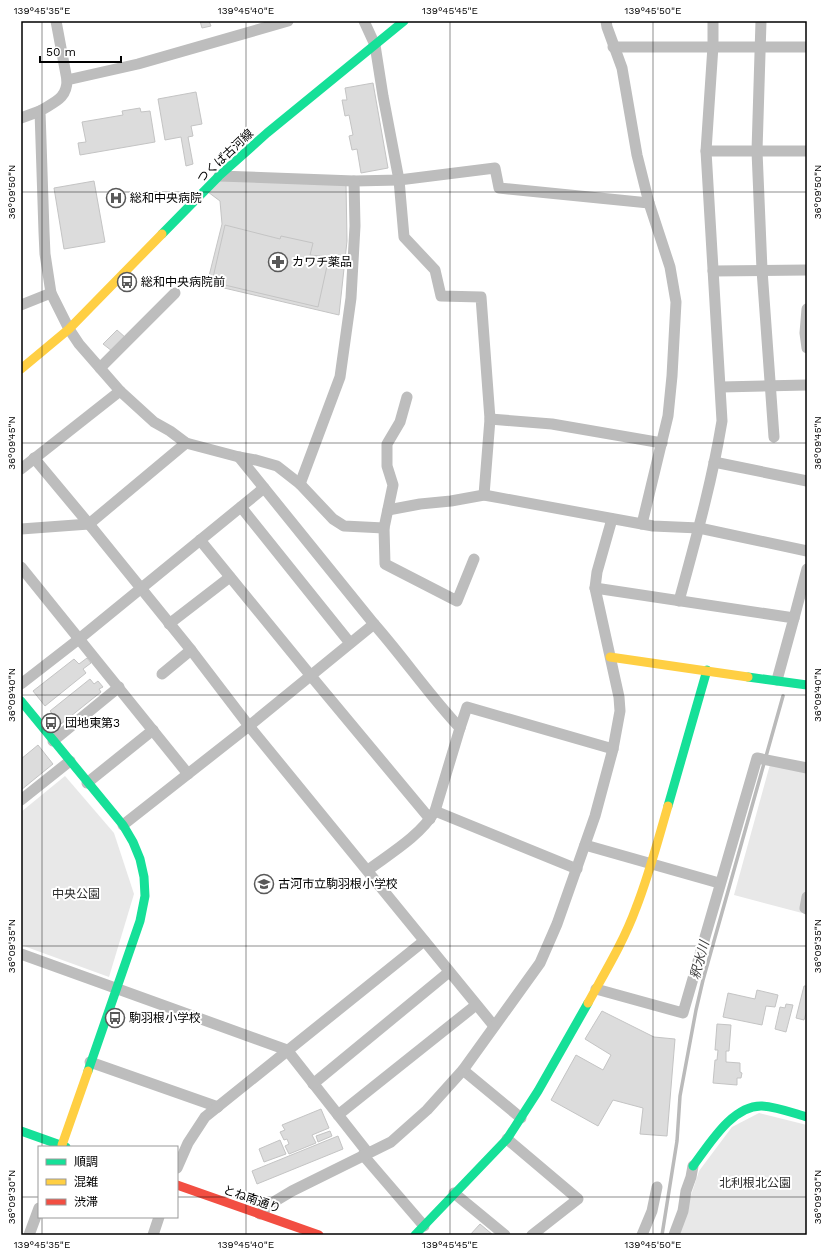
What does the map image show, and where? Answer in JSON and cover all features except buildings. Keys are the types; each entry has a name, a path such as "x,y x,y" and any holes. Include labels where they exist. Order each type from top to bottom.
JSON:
{"street":[{"path":"21,118 40,112 64,94 67,88 67,80 56,21"},
{"path":"67,80 138,64 288,21"},
{"path":"364,21 375,45 399,180 404,237 435,270 441,296 482,297 490,419 484,495"},
{"name":"つくば古河線","path":"21,369 69,329 219,176 273,128 404,21"},
{"path":"606,21 622,68 632,132 649,203 670,267 676,302 668,416 642,524"},
{"path":"680,601 699,528 722,421 706,150 713,46 713,21"},
{"path":"761,21 757,150 762,270 774,437"},
{"path":"614,47 807,47"},
{"path":"40,112 45,254 51,293 69,329 79,344 120,391 154,422 170,431 186,443 277,466 300,484 332,519 344,526 384,528"},
{"path":"706,150 807,151"},
{"path":"219,176 354,181 399,180 495,168 498,188 649,203"},
{"path":"300,484 340,378 351,298 355,226 354,181"},
{"path":"713,271 807,270"},
{"path":"21,305 51,293"},
{"path":"100,368 176,293"},
{"path":"807,309 805,333 807,348"},
{"path":"721,387 807,385"},
{"path":"21,468 120,391"},
{"path":"407,397 400,422 387,444 387,466 393,485 384,528 385,564 457,601 474,559"},
{"path":"490,419 552,424 662,443"},
{"path":"21,529 88,524 186,443"},
{"path":"238,457 395,649 442,709 460,728"},
{"path":"34,458 191,650 249,726 368,870 448,972 494,1026"},
{"path":"714,462 807,481"},
{"path":"21,684 79,639 264,488"},
{"path":"388,510 484,495 653,526 699,528 807,551"},
{"path":"241,507 350,643"},
{"path":"260,1214 272,1203 292,1190 391,1142 427,1110 463,1070 540,963 557,924 595,816 614,749 620,712 619,697 595,588 597,572 612,519"},
{"path":"200,540 310,676 433,815 577,869"},
{"path":"21,567 188,774"},
{"path":"776,680 807,569"},
{"path":"169,624 230,577"},
{"path":"595,588 794,618"},
{"path":"122,825 249,726 374,624"},
{"path":"162,674 191,650"},
{"path":"610,656 807,685"},
{"path":"415,1235 507,1139 538,1091 617,950 636,909 651,864 707,670"},
{"path":"53,741 119,687"},
{"path":"21,701 122,825 135,846 142,863 145,897 140,921 90,1062 63,1146 21,1131"},
{"path":"368,870 420,830 433,815 467,707 614,749"},
{"path":"87,782 154,730"},
{"path":"596,988 682,1013 757,758 807,768"},
{"path":"21,800 70,761"},
{"path":"585,845 720,883"},
{"path":"807,897 805,908 807,909"},
{"path":"178,1166 195,1130 205,1117 424,941"},
{"path":"21,954 287,1050 338,1115 365,1154 424,1226"},
{"path":"313,1084 448,972"},
{"path":"338,1115 476,1005"},
{"path":"90,1062 218,1107"},
{"path":"463,1070 521,1118"},
{"path":"674,1235 683,1211 686,1191 692,1177 693,1166 724,1125 734,1116 746,1110 760,1106 807,1117"},
{"path":"507,1139 578,1199 532,1235"},
{"name":"とね南通り","path":"178,1185 319,1235"},
{"path":"642,1235 652,1211 658,1187"},
{"path":"454,1193 504,1235"},
{"path":"30,1235 38,1211"},
{"path":"153,1235 159,1218"}],"green space":[{"path":"771,761 807,770 807,889 802,913 734,895"},
{"name":"中央公園","path":"65,776 114,833 134,894 109,977 21,945 21,812"},
{"name":"北利根北公園","path":"759,1113 807,1125 807,1235 678,1235 699,1171 732,1127"}],"waterway":[{"name":"釈水川","path":"662,1235 677,1141 680,1096 696,1010 703,980 783,696"}],"traffic: fast":[{"path":"162,234 219,176 267,133 404,21"},
{"path":"668,806 707,670"},
{"path":"748,677 807,685"},
{"path":"21,701 123,825 133,842 140,859 144,877 145,896 140,921 88,1071"},
{"path":"415,1235 507,1139 538,1091 588,1003"},
{"path":"693,1166 722,1128 731,1119 751,1107 762,1106 785,1110 807,1117"},
{"path":"21,1131 63,1146"}],"traffic: slow":[{"path":"21,369 69,329 162,234"},
{"path":"610,657 748,677"},
{"path":"588,1003 626,932 641,896 668,806"},
{"path":"62,1145 88,1071"}],"traffic: jam":[{"path":"178,1185 319,1235"}],"place":[{"name":"総和中央病院","path":"116,198"},
{"name":"カワチ薬品","path":"278,262"},
{"name":"総和中央病院前","path":"127,282"},
{"name":"団地東第3","path":"51,723"},
{"name":"古河市立駒羽根小学校","path":"264,884"},
{"name":"駒羽根小学校","path":"115,1018"}]}
